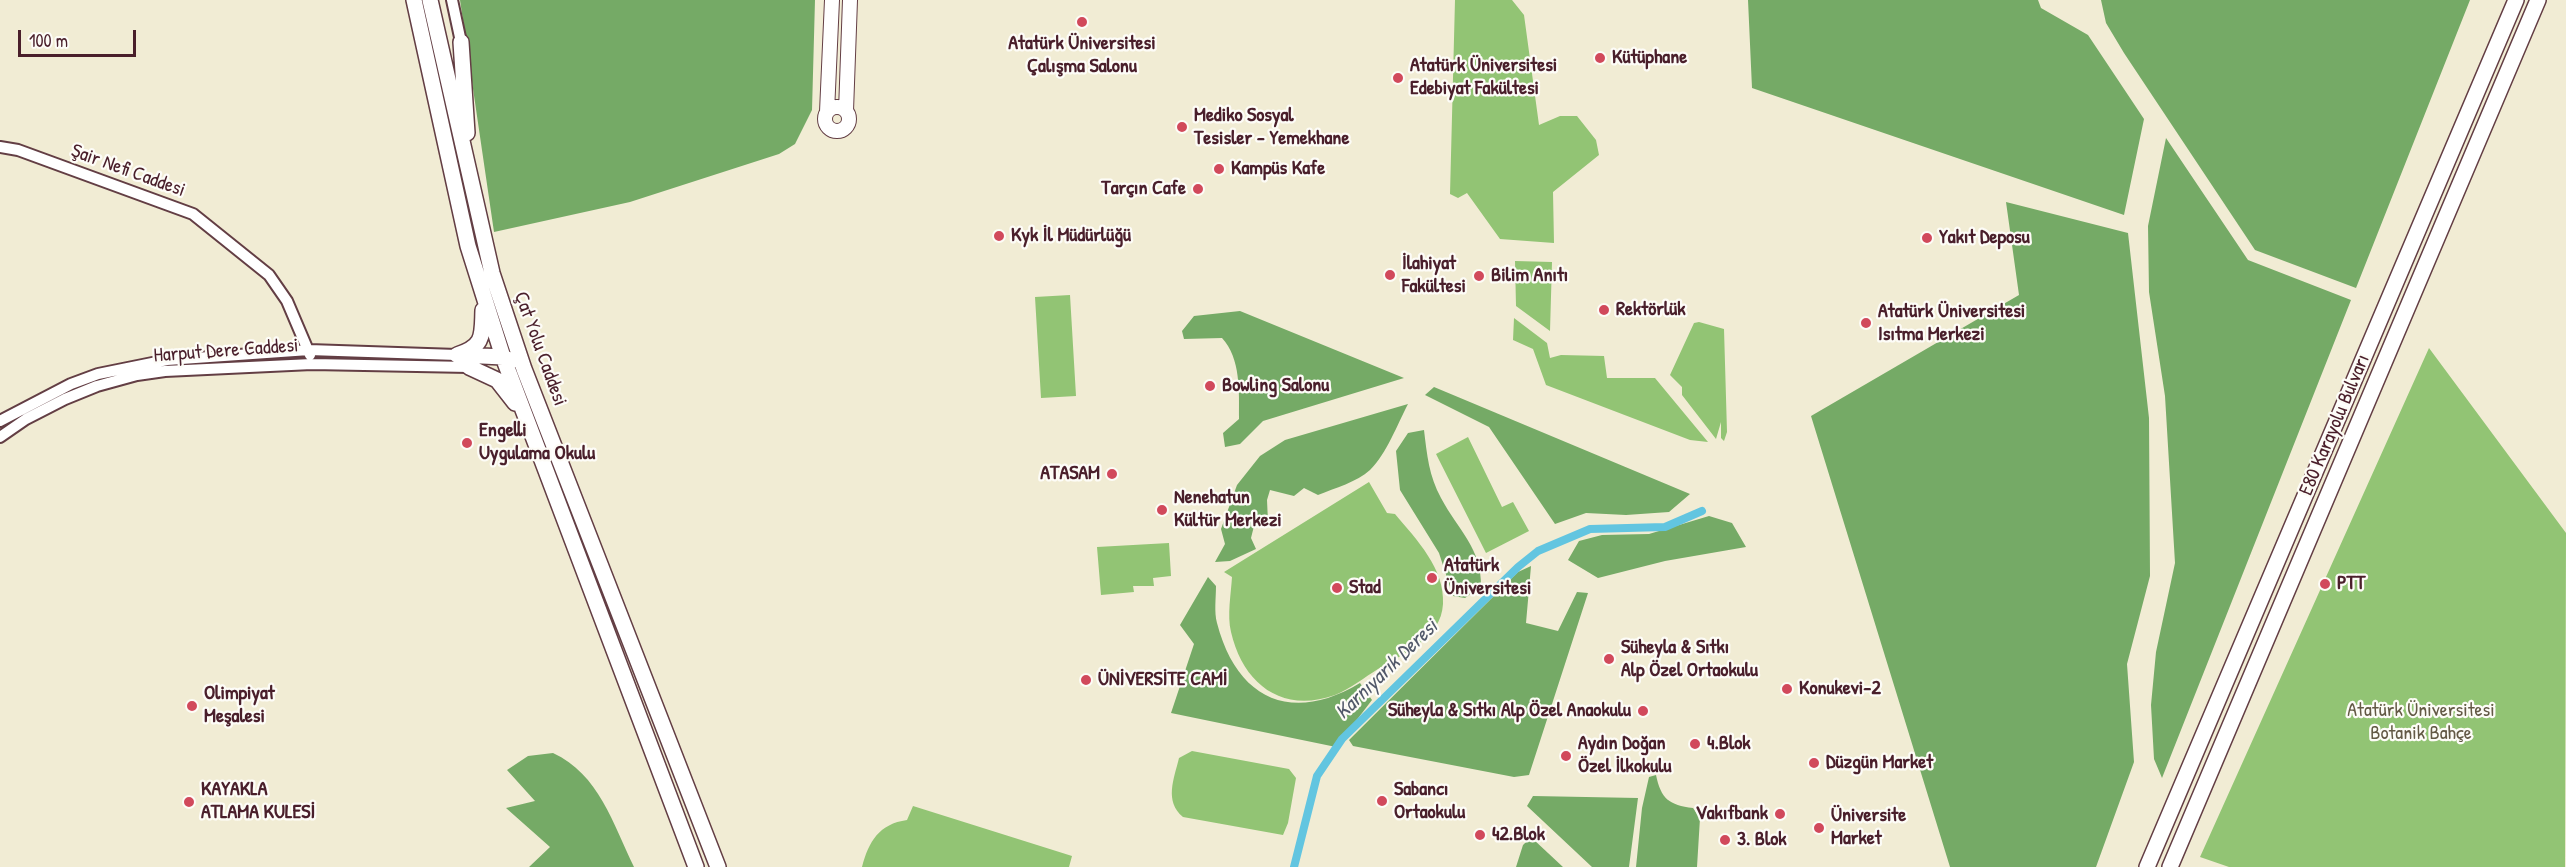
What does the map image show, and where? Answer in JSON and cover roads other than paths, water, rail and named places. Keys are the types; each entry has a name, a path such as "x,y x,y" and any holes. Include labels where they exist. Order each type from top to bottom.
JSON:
{"highway":[{"name":"Çat Yolu Caddesi","path":"414,0 468,246 503,357 696,867"},
{"name":"Çat Yolu Caddesi","path":"430,0 492,273 524,369 718,867"},
{"name":"E80 Karayolu Bulvarı","path":"2147,867 2516,0"},
{"name":"E80 Karayolu Bulvarı","path":"2170,867 2538,0"},
{"path":"461,42 470,175"},
{"path":"457,355 476,346 484,332 483,293"},
{"path":"457,355 503,357 524,369"},
{"path":"469,367 497,380 522,410"}],"main road":[{"path":"832,0 825,118 827,126 838,132 849,124 846,111 850,0"},
{"path":"827,112 836,107 846,111"}],"street":[{"path":"452,0 461,42"},
{"name":"Şair Nefi Caddesi","path":"0,147 18,150 193,214 269,275 287,302 309,350 312,364"},
{"name":"Harput Dere Caddesi","path":"0,421 71,384 98,374 167,360 309,350 457,355"},
{"name":"Harput Dere Caddesi","path":"0,437 26,419 65,399 97,386 137,375 165,371 312,364 469,367"}],"waterway":[{"name":"Karnıyarık Deresi","path":"1294,867 1317,776 1342,739 1518,567 1538,551 1590,529 1665,527 1702,511"}],"place":[{"name":"Atatürk Üniversitesi Çalışma Salonu","path":"1082,22"},
{"name":"Kütüphane","path":"1600,58"},
{"name":"Atatürk Üniversitesi Edebiyat Fakültesi","path":"1398,78"},
{"name":"Mediko Sosyal Tesisler - Yemekhane","path":"1182,127"},
{"name":"Kampüs Kafe","path":"1219,169"},
{"name":"Tarçın Cafe","path":"1198,189"},
{"name":"Kyk İl Müdürlüğü","path":"999,236"},
{"name":"Yakıt Deposu","path":"1927,238"},
{"name":"İlahiyat Fakültesi","path":"1390,275"},
{"name":"Bilim Anıtı","path":"1479,276"},
{"name":"Rektörlük","path":"1604,310"},
{"name":"Atatürk Üniversitesi Isıtma Merkezi","path":"1866,323"},
{"name":"Bowling Salonu","path":"1210,386"},
{"name":"Engelli Uygulama Okulu","path":"467,443"},
{"name":"ATASAM","path":"1112,474"},
{"name":"Nenehatun Kültür Merkezi","path":"1162,510"},
{"name":"Atatürk Üniversitesi","path":"1432,578"},
{"name":"PTT","path":"2325,584"},
{"name":"Stad","path":"1337,588"},
{"name":"Süheyla & Sıtkı Alp Özel Ortaokulu","path":"1609,659"},
{"name":"ÜNİVERSİTE CAMİ","path":"1086,680"},
{"name":"Konukevi-2","path":"1787,689"},
{"name":"Olimpiyat Meşalesi","path":"192,706"},
{"name":"Süheyla & Sıtkı Alp Özel Anaokulu","path":"1643,711"},
{"name":"4.Blok","path":"1695,744"},
{"name":"Aydın Doğan Özel İlkokulu","path":"1566,756"},
{"name":"Düzgün Market","path":"1814,763"},
{"name":"Sabancı Ortaokulu","path":"1382,801"},
{"name":"KAYAKLA ATLAMA KULESİ","path":"189,802"},
{"name":"Vakıfbank","path":"1780,814"},
{"name":"Üniversite Market","path":"1819,828"},
{"name":"42.Blok","path":"1480,835"},
{"name":"3. Blok","path":"1725,840"}],"park label":[{"name":"Atatürk Üniversitesi Botanik Bahçe","path":"2421,722"}]}
